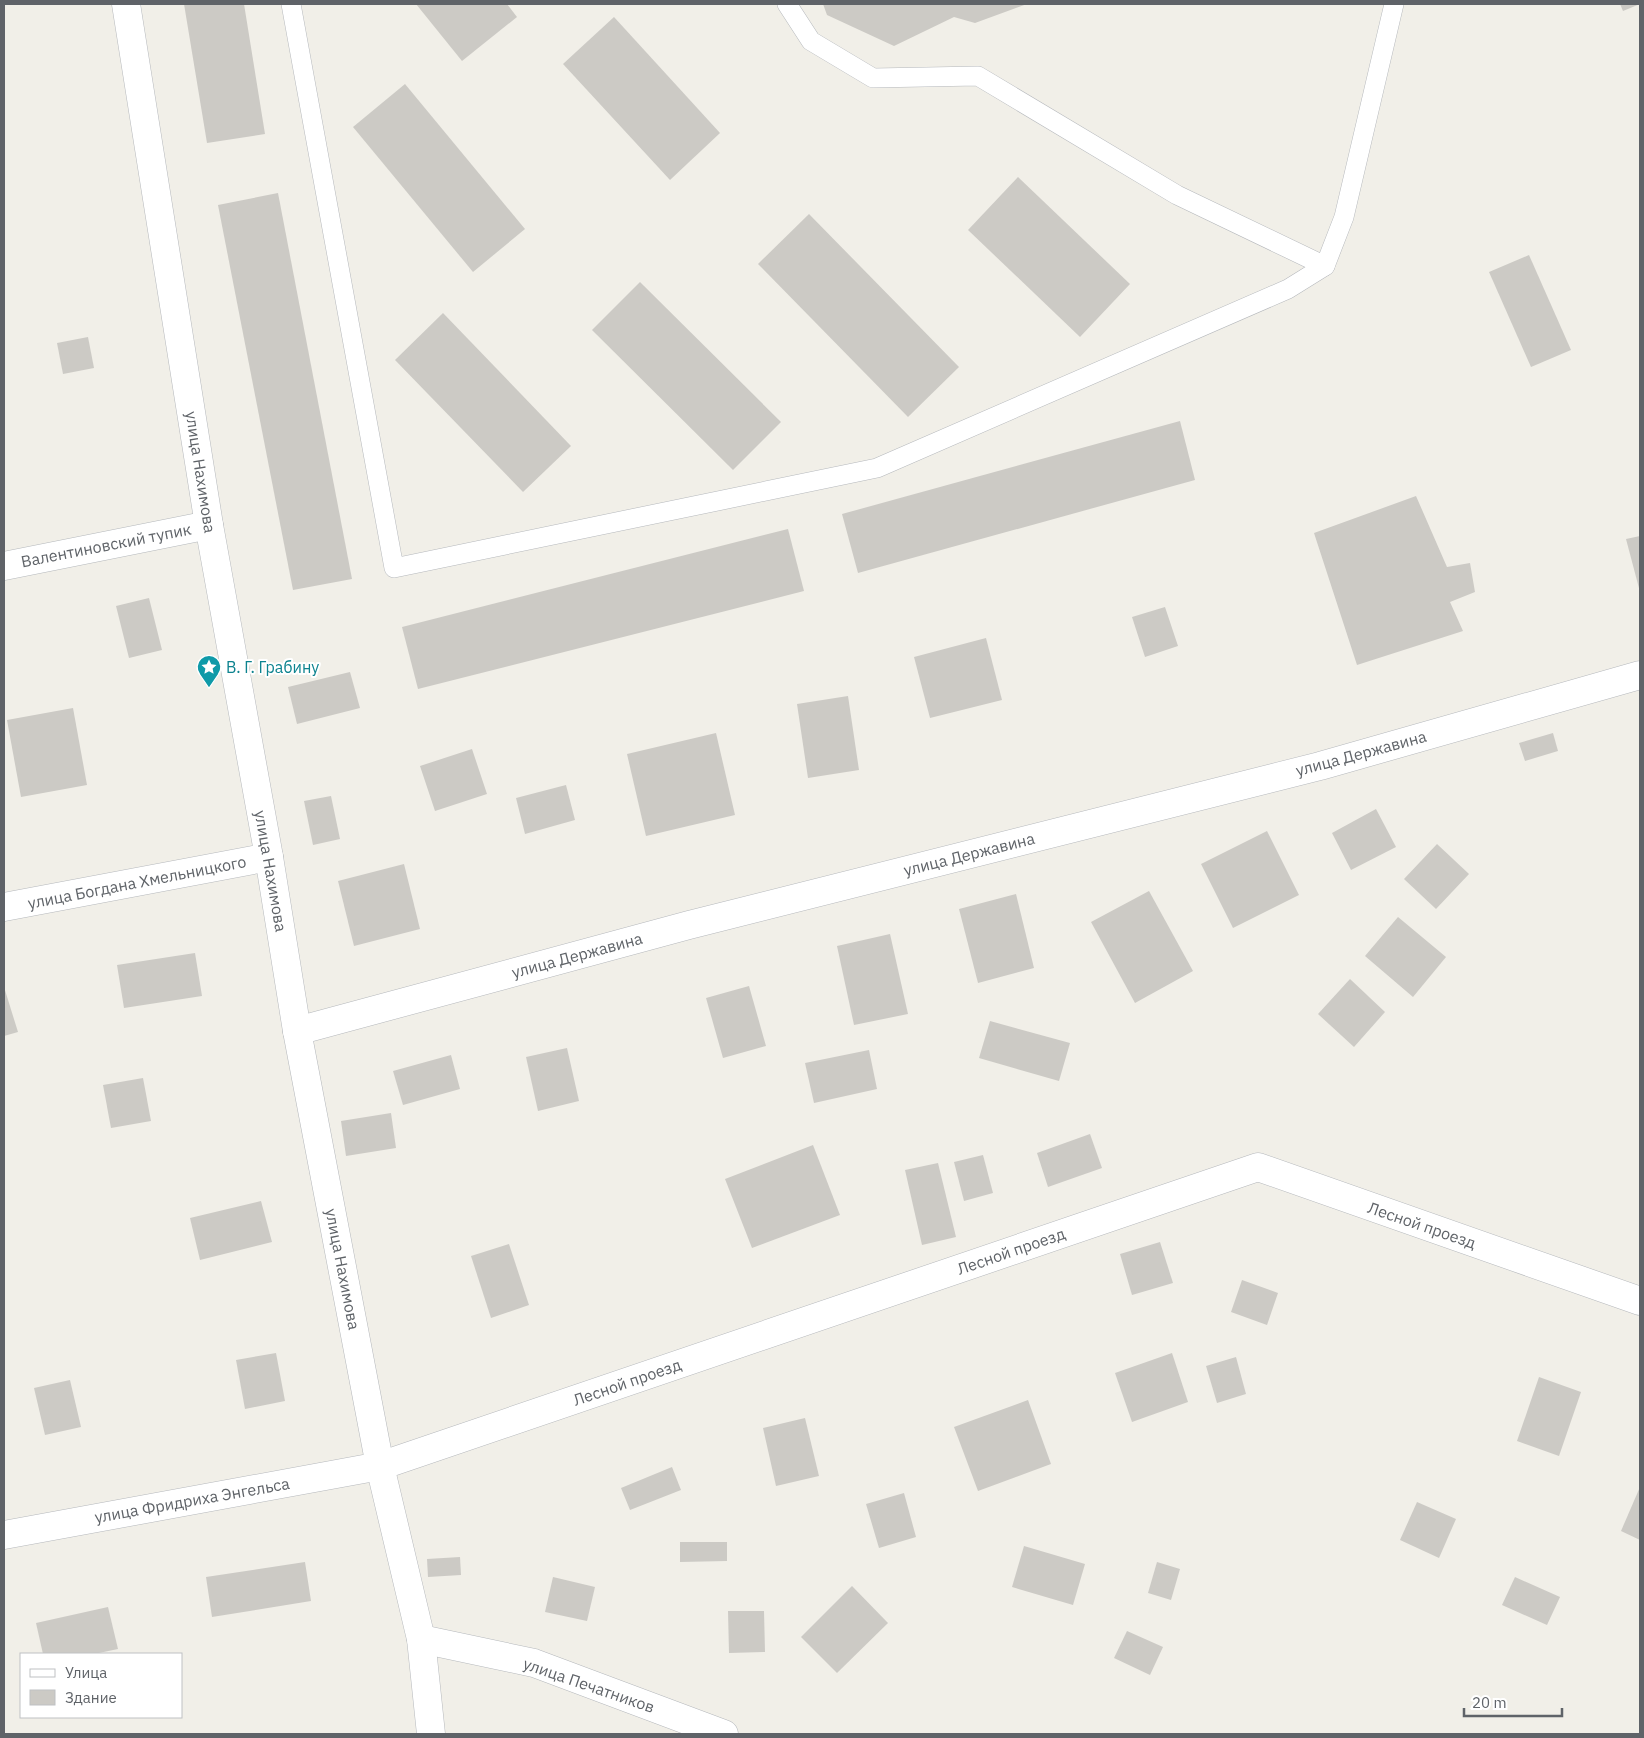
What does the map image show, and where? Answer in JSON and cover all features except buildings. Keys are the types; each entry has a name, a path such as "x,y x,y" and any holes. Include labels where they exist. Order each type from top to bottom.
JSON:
{"street":[{"name":"улица Нахимова","path":"126,4 209,525 270,857 297,1031 380,1466 421,1640 431,1734"},
{"name":"Валентиновский тупик","path":"4,566 209,525"},
{"name":"улица Державина","path":"297,1031 689,925 1320,766 1640,675"},
{"name":"улица Богдана Хмельницкого","path":"4,907 270,857"},
{"name":"Лесной проезд","path":"380,1466 1258,1167 1640,1301"},
{"name":"улица Фридриха Энгельса","path":"4,1535 380,1466"},
{"name":"улица Печатников","path":"421,1640 534,1663 724,1734"}],"lane":[{"path":"291,4 394,568 877,468 1288,289 1325,266 1344,217 1394,4"},
{"path":"786,4 811,41 873,78 978,76 1177,195 1325,266"}],"place":[{"name":"В. Г. Грабину","path":"209,688"}]}
